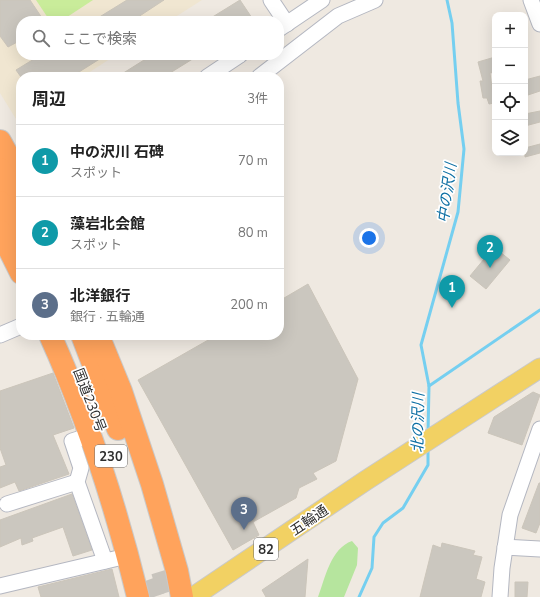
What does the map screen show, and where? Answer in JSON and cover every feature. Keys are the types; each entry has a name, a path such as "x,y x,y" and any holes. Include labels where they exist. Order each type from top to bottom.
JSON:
{"highway":[{"path":"0,141 16,170"},
{"path":"0,169 16,199"},
{"path":"0,202 16,232"},
{"path":"0,231 16,263"},
{"path":"52,340 91,435 127,556 149,583"},
{"name":"国道230号","path":"67,340 93,405 118,476 149,583"},
{"name":"国道230号","path":"84,340 130,461 149,583"},
{"path":"100,340 121,391 152,484 177,571 182,597"}],"main road":[{"name":"五輪通","path":"193,597 365,481 540,368"}],"street":[{"path":"271,0 278,16"},
{"path":"284,54 338,16 375,0"},
{"path":"531,0 540,24"},
{"path":"284,25 312,3"},
{"path":"214,72 232,60"},
{"path":"264,72 276,60"},
{"path":"0,335 16,328"},
{"path":"500,597 504,547 514,502 540,429"},
{"path":"91,435 72,441 81,468 77,482 105,561"},
{"path":"7,504 77,482"},
{"path":"504,547 540,549"},
{"path":"0,586 127,556"}],"shaded area":[{"path":"0,0 202,0 177,16 16,16 16,60 108,60 90,72 16,72 16,119 0,93"}],"green space":[{"path":"36,0 93,0 69,16 47,16"},
{"path":"352,541 358,548 357,565 344,597 318,597 326,573 334,557 339,550"}],"building":[{"path":"0,0 30,0 41,16 16,16 16,43 8,47 0,36"},
{"path":"127,0 164,0 140,16 101,16"},
{"path":"240,0 251,16 214,16"},
{"path":"492,58 492,73 490,73 492,103 489,104 487,98 483,98 480,81 483,81 478,62"},
{"path":"32,60 98,60 79,72 17,72 16,70"},
{"path":"144,60 191,60 172,72 125,72"},
{"path":"540,76 540,91 528,95 528,79"},
{"path":"540,111 540,122 528,125 528,113"},
{"path":"540,144 540,153 525,157 528,156 528,147"},
{"path":"494,247 510,260 486,289 470,276"},
{"path":"308,284 358,379 336,461 313,473 317,479 299,488 296,498 253,522 259,535 233,550 138,380 208,340 284,340 284,298"},
{"path":"53,373 74,428 53,435 69,474 19,491 15,482 0,488 0,467 6,465 0,448 0,391"},
{"path":"533,392 540,395 522,445 488,433 494,417"},
{"path":"539,483 540,523 536,533 522,528"},
{"path":"72,494 92,550 73,556 63,527 32,538 33,541 22,545 21,538 0,547 0,520"},
{"path":"442,543 475,551 473,555 482,557 476,579 485,582 481,597 420,597 433,545 441,548"},
{"path":"308,559 305,597 266,597 262,590"},
{"path":"112,569 119,597 41,597 38,587"},
{"path":"515,582 528,582 527,597 515,597"}],"waterway":[{"name":"中の沢川","path":"428,433 429,386 421,345 458,212 464,149 458,103 452,23 447,0"},
{"name":"北の沢川","path":"429,386 540,310"},
{"name":"北の沢川","path":"359,597 372,568 374,537 383,523 403,508 428,465 428,448"}],"tunnel":[{"path":"162,571 170,597"},
{"path":"148,580 154,597"}],"place":[{"name":"藻岩北会館","path":"490,268"},
{"name":"中の沢川 石碑","path":"452,308"},
{"name":"北洋銀行","path":"244,530"}]}
